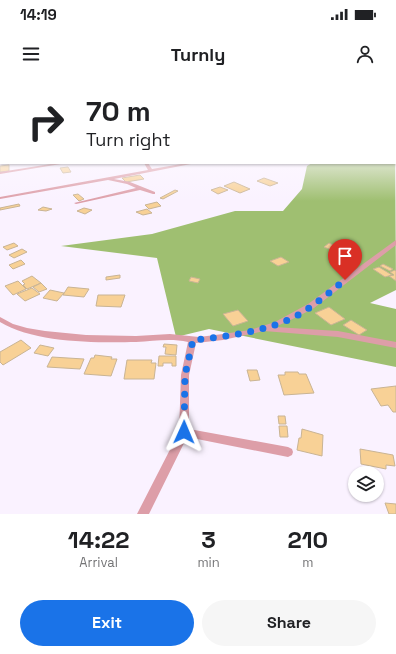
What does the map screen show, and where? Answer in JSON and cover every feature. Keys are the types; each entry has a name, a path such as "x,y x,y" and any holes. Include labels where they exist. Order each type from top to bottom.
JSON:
{"street":[{"path":"0,173 58,164"},
{"path":"147,164 151,170"},
{"path":"0,198 188,164"},
{"path":"108,178 153,193"},
{"path":"76,203 140,188"},
{"path":"0,320 11,326 26,330 78,338 135,339 176,337 193,340 237,335 261,329 290,318 311,306 396,242"},
{"path":"261,329 338,334 396,345"},
{"path":"143,514 184,432 185,375 193,340"},
{"path":"184,432 288,452"}],"green space":[{"path":"310,164 395,164 396,290 370,303 396,309 396,367 209,329 176,337 157,258 61,246 152,234 235,211 283,211 302,189 307,166"}],"building":[{"path":"9,165 9,171 0,172 0,166"},
{"path":"68,167 71,172 63,173 60,168"},
{"path":"140,175 144,179 126,182 122,178"},
{"path":"264,178 278,183 270,186 257,181"},
{"path":"234,182 250,189 240,193 224,186"},
{"path":"220,187 228,190 218,194 211,190"},
{"path":"175,190 178,191 163,199 160,198"},
{"path":"78,194 84,199 79,201 73,195"},
{"path":"157,202 161,206 149,209 145,205"},
{"path":"19,204 20,206 0,210 0,208"},
{"path":"43,207 52,209 46,211 38,210"},
{"path":"84,208 92,210 85,214 77,211"},
{"path":"147,209 152,213 143,215 136,212"},
{"path":"14,243 18,246 7,250 3,247"},
{"path":"329,243 340,248 334,251 324,247"},
{"path":"22,249 27,252 14,258 9,255"},
{"path":"281,257 289,262 278,266 270,261"},
{"path":"21,260 25,264 13,269 9,265"},
{"path":"383,264 393,269 390,271 380,266"},
{"path":"379,267 392,275 385,277 373,269"},
{"path":"395,270 396,281 389,276 394,275 390,272"},
{"path":"120,275 120,278 106,280 106,277"},
{"path":"32,276 41,283 27,289 23,285 25,284 22,281"},
{"path":"191,277 200,279 198,283 189,281"},
{"path":"18,281 26,289 13,295 5,286"},
{"path":"41,283 47,289 39,292 33,287"},
{"path":"68,287 89,289 84,297 63,295"},
{"path":"32,288 40,294 25,301 17,294"},
{"path":"50,290 64,293 57,301 43,298"},
{"path":"98,295 125,295 121,307 96,306"},
{"path":"329,307 345,319 331,325 315,313"},
{"path":"238,310 248,321 233,326 223,314"},
{"path":"351,320 367,330 359,335 343,325"},
{"path":"21,340 31,348 3,365 0,362 0,352"},
{"path":"164,344 177,345 176,355 165,354 166,347 163,347"},
{"path":"40,345 54,348 48,356 34,353"},
{"path":"95,355 117,359 111,376 84,374 91,358 94,358"},
{"path":"159,356 176,356 176,366 172,366 172,363 163,363 163,366 158,366"},
{"path":"52,357 84,359 80,369 47,367"},
{"path":"127,360 152,360 151,363 156,363 154,379 124,379"},
{"path":"247,370 257,370 260,380 250,381"},
{"path":"285,372 298,372 299,374 306,374 314,393 284,395 278,375 285,375"},
{"path":"396,386 396,412 393,412 388,405 381,406 371,389"},
{"path":"278,416 285,416 286,424 279,424"},
{"path":"279,426 287,426 288,437 280,437"},
{"path":"302,429 323,435 322,456 297,450"},
{"path":"360,449 393,455 395,466 386,465 386,469 384,469 384,466 361,464"},
{"path":"385,503 396,504 396,514 389,514"}],"route":[{"path":"184,432 185,375 193,340 243,334 283,322 311,306 345,280"}]}
